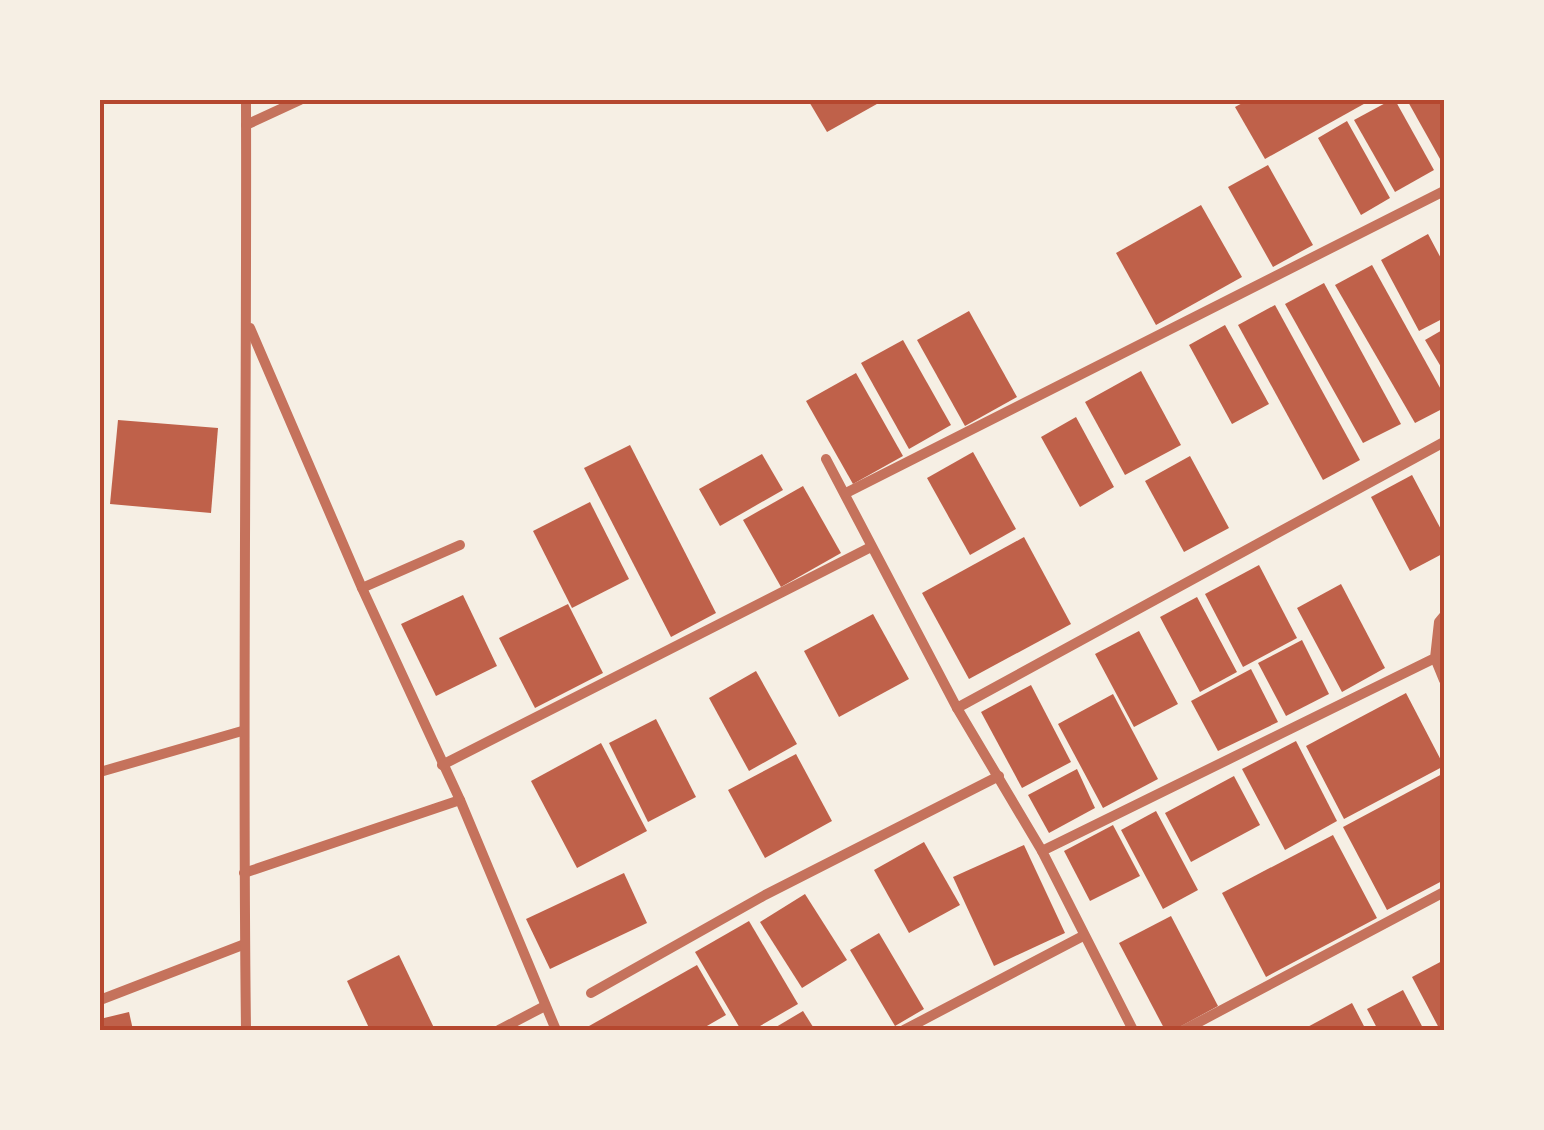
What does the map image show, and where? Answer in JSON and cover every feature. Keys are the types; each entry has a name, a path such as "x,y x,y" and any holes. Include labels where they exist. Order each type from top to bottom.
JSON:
{"street":[{"path":"246,100 248,322 242,731 246,1030"},
{"path":"246,125 300,100"},
{"path":"846,493 1444,191"},
{"path":"248,322 362,588 460,800 556,1030"},
{"path":"958,708 1444,442"},
{"path":"826,459 958,708 1042,851 1133,1030"},
{"path":"362,588 460,545"},
{"path":"442,765 871,547"},
{"path":"1444,616 1439,622 1434,658 1444,680"},
{"path":"1042,851 1434,658"},
{"path":"100,772 242,731"},
{"path":"591,994 765,896 998,776"},
{"path":"244,873 460,800"},
{"path":"1184,1030 1444,892"},
{"path":"904,1030 1083,936"},
{"path":"100,1000 245,944"},
{"path":"499,1030 545,1006"}],"building":[{"path":"808,100 884,100 827,132"},
{"path":"1248,100 1371,100 1265,159 1235,107"},
{"path":"1395,100 1434,170 1395,192 1354,120"},
{"path":"1407,100 1444,100 1444,166"},
{"path":"1347,121 1390,198 1361,215 1318,138"},
{"path":"1268,165 1313,245 1273,267 1228,187"},
{"path":"1201,205 1242,277 1156,325 1116,253"},
{"path":"1428,234 1444,264 1444,318 1419,331 1381,260"},
{"path":"1372,265 1444,395 1444,408 1415,423 1335,285"},
{"path":"1324,283 1401,424 1363,443 1285,304"},
{"path":"1275,305 1360,460 1323,480 1238,325"},
{"path":"969,311 1017,397 965,426 917,340"},
{"path":"1225,325 1269,404 1232,424 1189,345"},
{"path":"1444,329 1444,372 1425,340"},
{"path":"903,340 951,425 909,449 861,363"},
{"path":"1141,371 1181,445 1125,475 1085,402"},
{"path":"856,373 903,456 853,484 806,401"},
{"path":"1076,417 1114,487 1080,507 1041,437"},
{"path":"118,420 218,428 211,513 110,504"},
{"path":"630,445 716,613 671,637 584,468"},
{"path":"973,452 1016,529 970,555 927,478"},
{"path":"762,454 783,490 720,526 699,489"},
{"path":"1190,456 1229,528 1184,552 1145,481"},
{"path":"1412,475 1444,535 1444,553 1410,571 1371,497"},
{"path":"803,486 841,553 781,587 743,520"},
{"path":"590,502 629,579 572,608 533,531"},
{"path":"1024,537 1071,624 969,679 922,593"},
{"path":"1259,565 1297,638 1243,667 1205,594"},
{"path":"1341,584 1385,668 1342,692 1297,608"},
{"path":"463,595 497,666 436,696 401,624"},
{"path":"1197,597 1237,672 1200,692 1160,617"},
{"path":"568,604 603,673 535,708 499,638"},
{"path":"873,614 909,679 839,717 804,651"},
{"path":"1139,631 1178,704 1134,727 1095,654"},
{"path":"1302,640 1329,694 1286,716 1258,663"},
{"path":"1251,669 1278,722 1218,751 1191,701"},
{"path":"756,671 797,744 749,771 709,698"},
{"path":"1031,685 1071,762 1022,788 981,712"},
{"path":"1406,693 1444,766 1344,819 1306,746"},
{"path":"1113,694 1158,779 1103,808 1058,724"},
{"path":"656,719 696,797 648,822 609,743"},
{"path":"1296,741 1337,821 1285,850 1242,769"},
{"path":"601,743 647,831 577,868 531,781"},
{"path":"796,754 832,821 765,858 728,790"},
{"path":"1077,769 1095,808 1049,833 1028,795"},
{"path":"1444,773 1444,880 1387,910 1343,827"},
{"path":"1234,776 1260,825 1191,862 1165,813"},
{"path":"1156,811 1198,890 1163,909 1121,830"},
{"path":"1113,825 1140,876 1090,901 1064,851"},
{"path":"1333,835 1377,918 1266,977 1222,893"},
{"path":"924,842 960,905 909,933 874,870"},
{"path":"1024,845 1065,933 994,966 953,877"},
{"path":"624,873 647,923 550,969 526,919"},
{"path":"805,894 847,960 802,988 760,922"},
{"path":"1171,916 1218,1006 1174,1030 1165,1030 1119,943"},
{"path":"749,921 798,1004 753,1030 741,1030 695,952"},
{"path":"879,933 924,1009 895,1026 850,950"},
{"path":"399,955 435,1030 370,1030 347,981"},
{"path":"1444,960 1444,1030 1440,1030 1412,977"},
{"path":"697,965 726,1015 700,1030 582,1030"},
{"path":"1403,990 1424,1030 1378,1030 1367,1009"},
{"path":"1352,1003 1366,1030 1302,1030"},
{"path":"803,1011 815,1030 771,1030"},
{"path":"129,1012 133,1030 100,1030 100,1019"}]}
